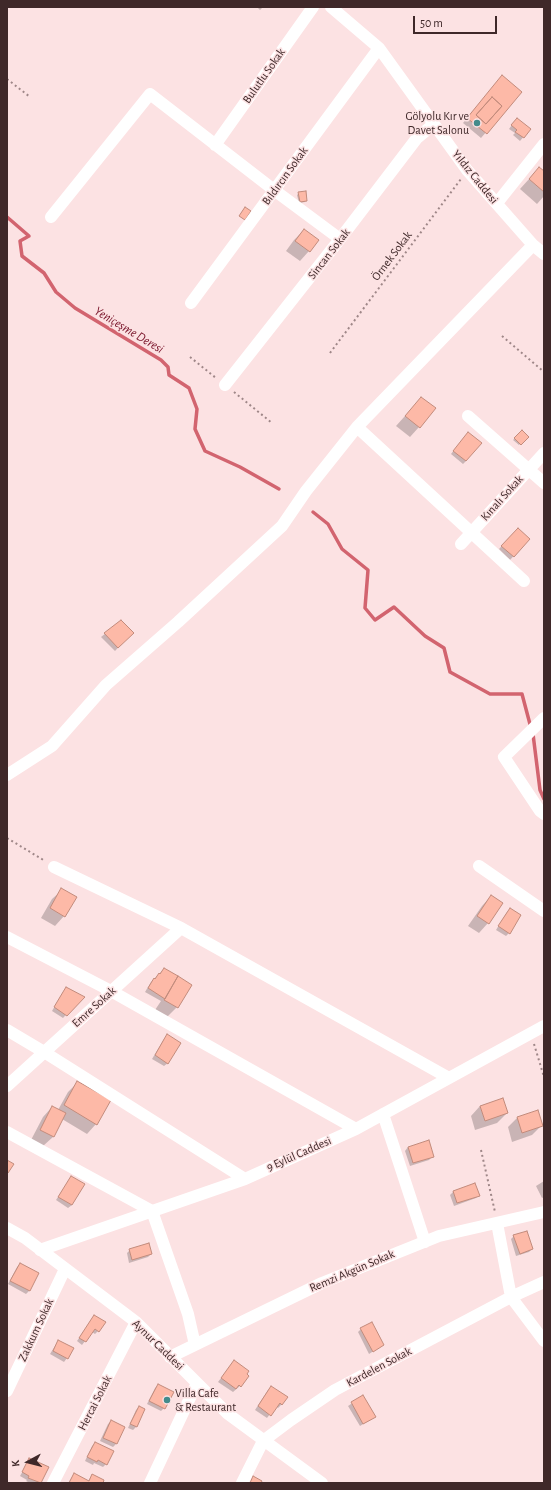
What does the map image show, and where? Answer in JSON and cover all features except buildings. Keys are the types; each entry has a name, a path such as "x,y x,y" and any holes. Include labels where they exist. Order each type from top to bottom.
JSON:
{"street":[{"name":"Bulutlu Sokak","path":"215,145 313,7"},
{"name":"Yıldız Caddesi","path":"331,7 379,48 468,170 533,245 544,254"},
{"name":"Bıldırcın Sokak","path":"191,303 379,48"},
{"path":"51,217 150,94 274,190 304,208 340,239"},
{"name":"Sincan Sokak","path":"224,385 340,239 417,138 434,124"},
{"path":"496,203 544,144"},
{"path":"7,775 52,746 106,685 178,622 282,526 306,491 357,427 533,245"},
{"path":"468,416 544,483"},
{"path":"357,427 524,581"},
{"name":"Kınalı Sokak","path":"461,544 544,453"},
{"path":"544,718 504,757 540,811 544,814"},
{"path":"479,866 544,911"},
{"path":"54,867 180,928 449,1078"},
{"name":"Emre Sokak","path":"7,1086 180,928"},
{"path":"7,937 111,991 356,1129"},
{"name":"9 Eylül Caddesi","path":"40,1250 245,1179 356,1129 544,1026"},
{"path":"7,1030 245,1179"},
{"path":"383,1114 425,1242"},
{"path":"7,1132 152,1211 188,1314 195,1345"},
{"name":"Remzi Akgün Sokak","path":"170,1357 322,1283 438,1236 544,1212"},
{"path":"497,1223 511,1298 544,1341"},
{"name":"Aynur Caddesi","path":"7,1228 25,1238 136,1322 228,1414 322,1483"},
{"name":"Zakkum Sokak","path":"7,1391 65,1269"},
{"name":"Kardelen Sokak","path":"242,1483 263,1441 335,1390 544,1282"},
{"name":"Hercai Sokak","path":"53,1483 136,1322"},
{"path":"150,1483 196,1383"}],"path":[{"path":"7,79 30,97"},
{"name":"Örnek Sokak","path":"330,353 468,170"},
{"path":"502,336 544,372"},
{"path":"7,838 54,867"},
{"path":"530,1033 544,1077"},
{"path":"481,1150 497,1223"}],"waterway":[{"name":"Yeniçeşme Deresi","path":"7,217 29,236 20,241 22,256 44,273 56,292 75,308 161,360 168,367 169,375 189,388 197,409 195,429 205,451 240,467 279,489"},
{"name":"Yeniçeşme Deresi","path":"313,512 328,524 342,549 368,570 365,608 375,620 394,607 425,636 444,648 450,672 490,694 522,694 531,728"},
{"name":"Yeniçeşme Deresi","path":"533,734 540,790 544,799"}],"place":[{"name":"Gölyolu Kır ve Davet Salonu","path":"477,123"},
{"name":"Villa Cafe & Restaurant","path":"167,1400"}]}
